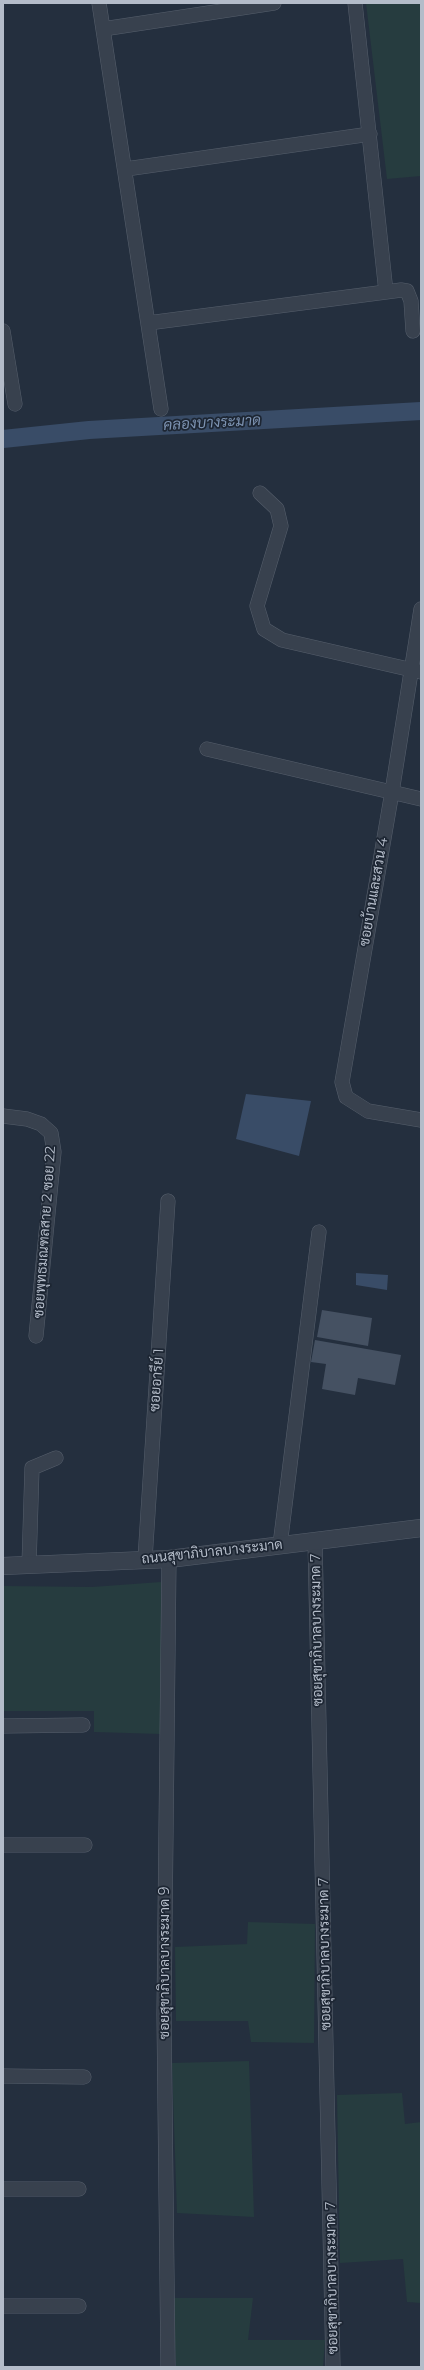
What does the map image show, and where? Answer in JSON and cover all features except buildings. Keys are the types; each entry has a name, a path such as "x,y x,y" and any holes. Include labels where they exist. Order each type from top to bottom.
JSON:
{"street":[{"path":"99,3 102,29 126,169 161,409"},
{"path":"102,29 274,3"},
{"path":"355,3 386,292"},
{"path":"126,169 370,134"},
{"path":"148,323 401,290 407,291 411,301 413,331"},
{"path":"3,332 15,404"},
{"path":"260,493 277,508 281,526 257,606 264,629 282,640 416,671"},
{"name":"ซอยบ้านและสวน 4","path":"421,608 416,671 392,792 342,1082 346,1097 368,1110 421,1120"},
{"path":"206,749 421,799"},
{"name":"ซอยพุทธมณฑลสาย 2 ซอย 22","path":"3,1116 27,1118 41,1124 51,1133 54,1152 36,1336"},
{"name":"ซอยอารีย์ 1","path":"144,1559 168,1201"},
{"path":"280,1545 319,1232"},
{"path":"29,1565 32,1468 56,1458"},
{"name":"ถนนสุขาภิบาลบางระมาด","path":"3,1566 169,1559 421,1528"},
{"name":"ซอยสุขาภิบาลบางระมาด 7","path":"315,1541 334,2367"},
{"name":"ซอยสุขาภิบาลบางระมาด 9","path":"168,2367 164,2014 169,1559"},
{"path":"3,1726 83,1725"},
{"path":"3,1845 86,1845"},
{"path":"3,2076 84,2077"},
{"path":"3,2189 79,2189"},
{"path":"3,2306 80,2306"}],"green space":[{"path":"366,3 421,3 421,176 387,179"},
{"path":"161,1582 162,1734 94,1732 94,1711 3,1711 3,1586 92,1587"},
{"path":"248,1922 315,1924 314,2043 251,2042 248,2021 176,2021 175,1947 247,1944"},
{"path":"249,2061 254,2217 177,2213 172,2063"},
{"path":"402,2093 405,2124 421,2122 421,2303 407,2302 403,2259 340,2263 337,2095"},
{"path":"173,2298 253,2298 248,2340 325,2340 323,2367 176,2367"}],"water":[{"path":"246,1094 311,1101 299,1156 236,1139"},
{"path":"356,1273 388,1275 387,1290 356,1285"}],"waterway":[{"name":"คลองบางระมาด","path":"3,439 89,430 421,411"}]}
